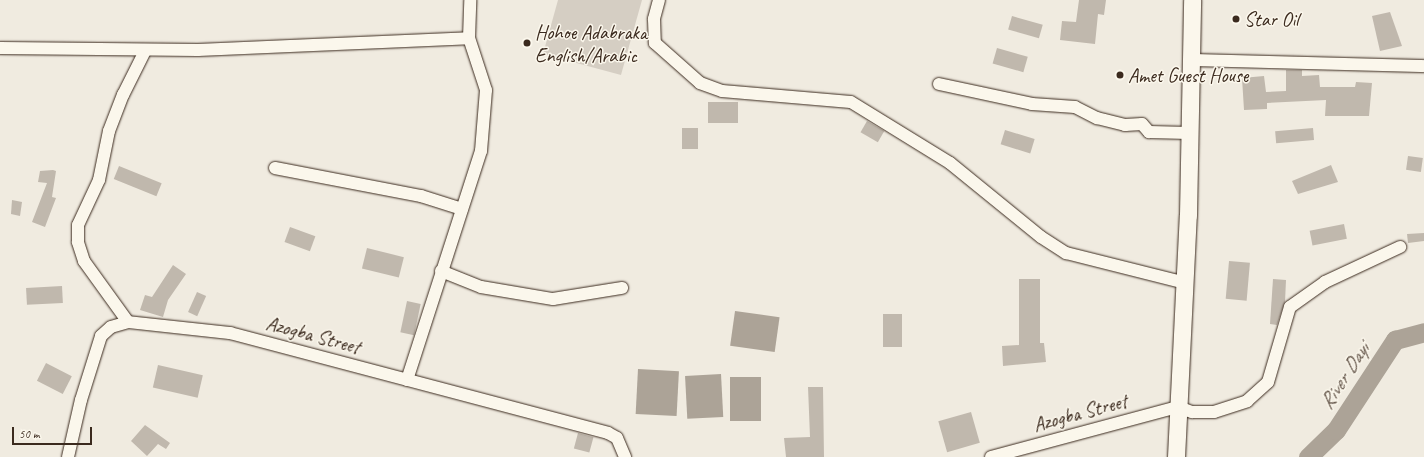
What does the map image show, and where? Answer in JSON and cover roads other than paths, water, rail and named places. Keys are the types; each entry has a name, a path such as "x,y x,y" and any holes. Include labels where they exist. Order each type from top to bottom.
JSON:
{"highway":[{"path":"1176,457 1185,283 1192,0"}],"street":[{"path":"407,380 481,151 486,112 486,90 469,38 470,0"},
{"path":"659,0 654,19 655,43 700,83 722,91 851,102 950,163 1041,237 1066,253 1185,283"},
{"path":"0,48 145,51 469,38"},
{"path":"128,322 84,261 78,242 78,225 99,180 112,124 145,51"},
{"path":"1190,60 1424,66"},
{"path":"939,84 1032,104 1075,106 1097,118 1125,125 1142,124 1149,132 1189,133"},
{"path":"275,168 421,196 462,209"},
{"path":"1178,407 1192,412 1214,412 1247,401 1268,382 1290,307 1318,286 1400,247"},
{"path":"441,271 481,287 554,299 622,288"},
{"name":"Azogba Street","path":"68,457 81,400 101,336 111,327 128,322 230,333 608,433 617,438 625,457"},
{"name":"Azogba Street","path":"991,457 1178,407"}],"waterway":[{"name":"River Dayi","path":"1308,457 1336,430 1395,340 1424,332"}],"place":[{"name":"Star Oil","path":"1236,19"},
{"name":"Hohoe Adabraka English/Arabic","path":"527,43"},
{"name":"Amet Guest House","path":"1120,75"}]}
